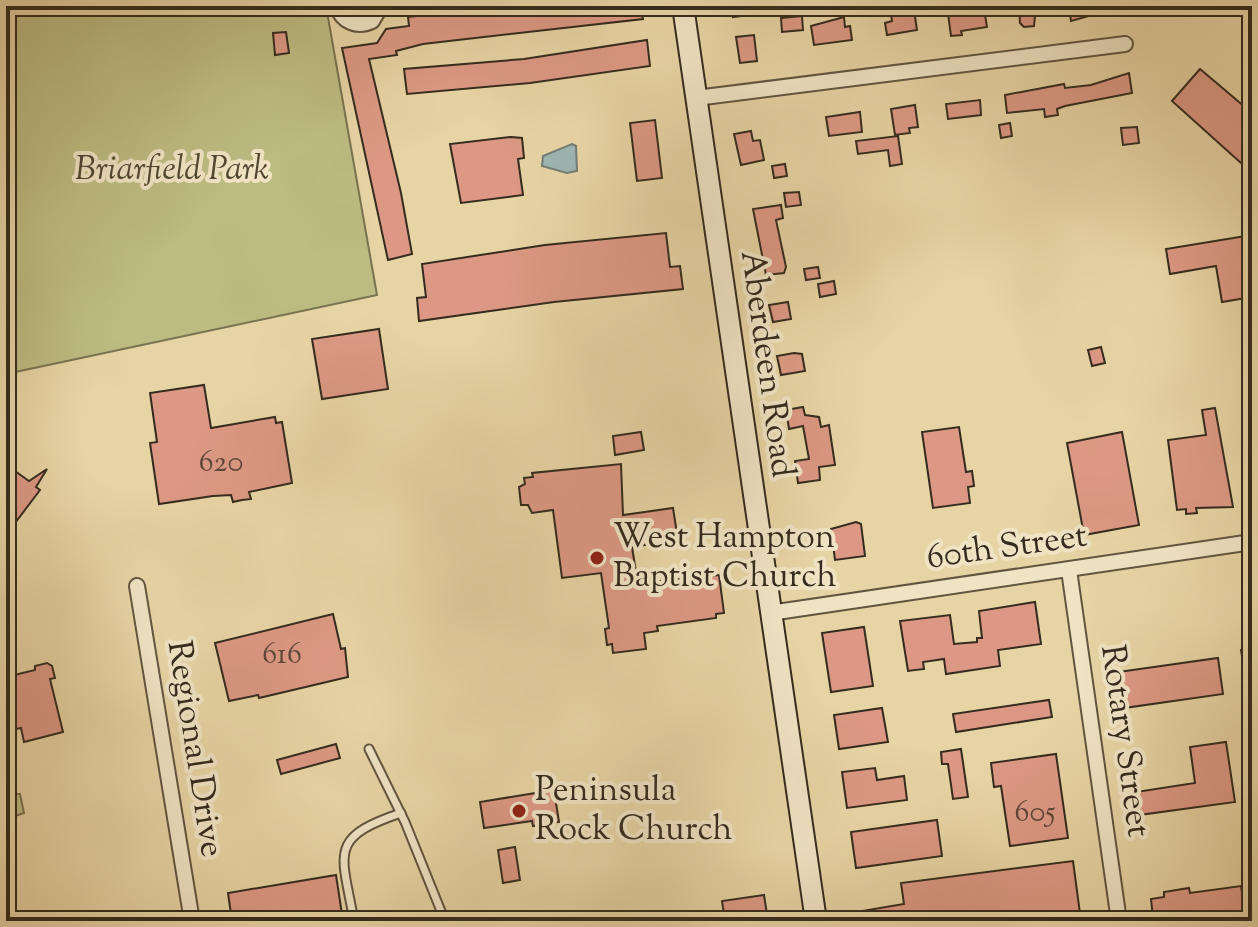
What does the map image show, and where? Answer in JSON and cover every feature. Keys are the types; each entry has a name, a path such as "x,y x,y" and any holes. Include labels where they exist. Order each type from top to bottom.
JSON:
{"main road":[{"name":"Aberdeen Road","path":"683,6 816,921"}],"street":[{"path":"337,6 344,18 357,24 372,21 381,6"},
{"path":"696,98 1125,44"},
{"name":"60th Street","path":"770,613 1252,542"},
{"name":"Rotary Street","path":"1069,570 1119,921"},
{"name":"Regional Drive","path":"137,586 192,921"}],"lane":[{"path":"369,749 401,813 445,921"},
{"path":"354,921 344,862 348,842 355,831 401,813"}],"green space":[{"name":"Briarfield Park","path":"6,6 326,6 377,295 6,374"},
{"path":"6,794 20,794 24,813 6,819"}],"water":[{"path":"572,144 576,146 577,171 567,173 542,166 543,156"}],"building":[{"path":"504,6 641,6 643,19 423,44 396,51 397,55 369,59 412,254 388,260 342,48 377,43 386,29 409,26 408,17"},
{"path":"732,6 762,6 763,13 733,17"},
{"path":"947,6 963,6 964,11 984,9 987,27 961,31 962,35 951,36"},
{"path":"1019,6 1036,6 1034,26 1024,27 1020,23"},
{"path":"1069,6 1103,6 1103,12 1071,21"},
{"path":"914,10 917,30 887,35 885,23 892,21 891,14"},
{"path":"802,16 803,30 782,32 781,18"},
{"path":"844,17 845,27 850,26 852,40 814,45 811,26"},
{"path":"286,32 289,53 275,55 273,33"},
{"path":"754,35 757,61 740,63 736,37"},
{"path":"647,40 650,66 530,83 407,94 404,69 524,59"},
{"path":"1200,69 1252,113 1252,149 1241,163 1172,101"},
{"path":"1129,73 1132,93 1065,106 1057,109 1058,115 1045,117 1044,109 1007,113 1005,95 1064,84 1065,88 1091,85"},
{"path":"980,100 981,115 948,119 946,104"},
{"path":"915,105 918,127 909,128 910,133 895,135 891,109"},
{"path":"860,112 862,132 829,136 826,117"},
{"path":"655,120 662,178 637,181 630,123"},
{"path":"1010,123 1012,136 1001,138 999,125"},
{"path":"1137,127 1139,143 1123,145 1121,128"},
{"path":"751,131 753,141 760,140 764,160 741,165 734,134"},
{"path":"898,136 902,164 890,166 888,150 858,154 856,141"},
{"path":"522,138 524,158 518,159 523,195 461,203 450,144"},
{"path":"785,164 787,176 774,178 772,166"},
{"path":"799,192 801,205 786,207 784,193"},
{"path":"781,205 783,218 776,220 786,267 784,273 766,275 753,209"},
{"path":"666,233 670,267 680,266 683,289 554,302 419,321 417,298 426,297 422,264 545,245"},
{"path":"1252,235 1252,297 1222,302 1216,266 1170,274 1166,249"},
{"path":"818,267 820,278 806,280 804,269"},
{"path":"834,281 836,294 820,297 818,284"},
{"path":"788,302 791,319 773,322 769,305"},
{"path":"379,329 388,389 322,399 312,339"},
{"path":"1101,347 1105,363 1092,366 1088,350"},
{"path":"802,354 805,371 781,375 777,356"},
{"path":"204,385 211,428 275,417 276,423 282,422 292,483 249,492 251,499 233,502 231,495 159,504 150,443 157,442 150,393"},
{"path":"803,407 805,415 819,417 821,427 829,425 835,465 819,467 820,480 798,483 795,461 809,459 803,426 789,429 786,410"},
{"path":"1215,408 1233,507 1196,508 1197,513 1186,514 1186,509 1177,510 1168,440 1206,435 1202,410"},
{"path":"959,427 966,472 972,471 974,486 968,487 970,503 933,508 922,432"},
{"path":"641,432 644,450 615,455 613,436"},
{"path":"1122,432 1139,525 1084,535 1067,443"},
{"name":"West Hampton Baptist Church","path":"621,464 623,515 673,508 678,540 632,547 637,578 650,576 651,582 719,575 724,613 716,614 716,618 657,626 658,631 644,633 646,649 613,653 612,644 607,645 605,629 609,628 601,573 562,578 553,510 532,513 528,505 521,505 519,487 525,484 524,478 533,477 532,473"},
{"path":"47,469 36,487 40,490 6,535 6,472 11,476 15,471 29,481"},
{"path":"856,522 861,524 865,556 835,560 831,529"},
{"path":"1035,602 1041,644 998,650 1000,666 946,674 944,659 923,662 924,669 908,671 900,621 950,615 954,644 977,642 977,638 982,638 979,611"},
{"path":"333,614 341,649 345,648 348,677 259,698 258,695 229,701 215,643"},
{"path":"864,627 873,686 831,692 822,633"},
{"path":"1252,648 1252,679 1246,680 1241,650"},
{"path":"1218,658 1223,694 1124,708 1118,672"},
{"path":"47,663 52,666 55,678 50,679 63,732 24,742 21,728 6,731 6,677 35,670 35,666"},
{"path":"1049,700 1052,717 956,732 953,714"},
{"path":"882,708 888,742 839,749 834,715"},
{"path":"1226,742 1235,802 1139,815 1136,792 1195,783 1190,747"},
{"path":"336,744 340,758 281,774 277,760"},
{"path":"961,749 968,797 953,799 948,764 942,764 941,752"},
{"path":"1056,754 1068,838 1010,846 1001,786 994,787 991,763"},
{"path":"875,768 877,780 904,776 907,800 847,808 842,772"},
{"name":"Peninsula Rock Church","path":"554,790 559,822 533,826 532,821 484,828 480,802"},
{"path":"937,820 942,856 856,868 851,832"},
{"path":"515,847 520,880 503,883 498,850"},
{"path":"1073,861 1081,921 970,921 969,913 915,921 863,921 862,911 904,904 901,883"},
{"path":"336,875 343,921 232,921 228,893"},
{"path":"1241,886 1245,911 1196,918 1195,912 1153,918 1151,899 1164,897 1164,892 1189,888 1190,893"},
{"path":"764,895 768,921 725,921 722,901"}],"waterway":[{"path":"1138,6 1140,13 1165,15 1194,6"}],"place":[{"name":"West Hampton Baptist Church","path":"597,558"},
{"name":"Peninsula Rock Church","path":"519,811"}]}
